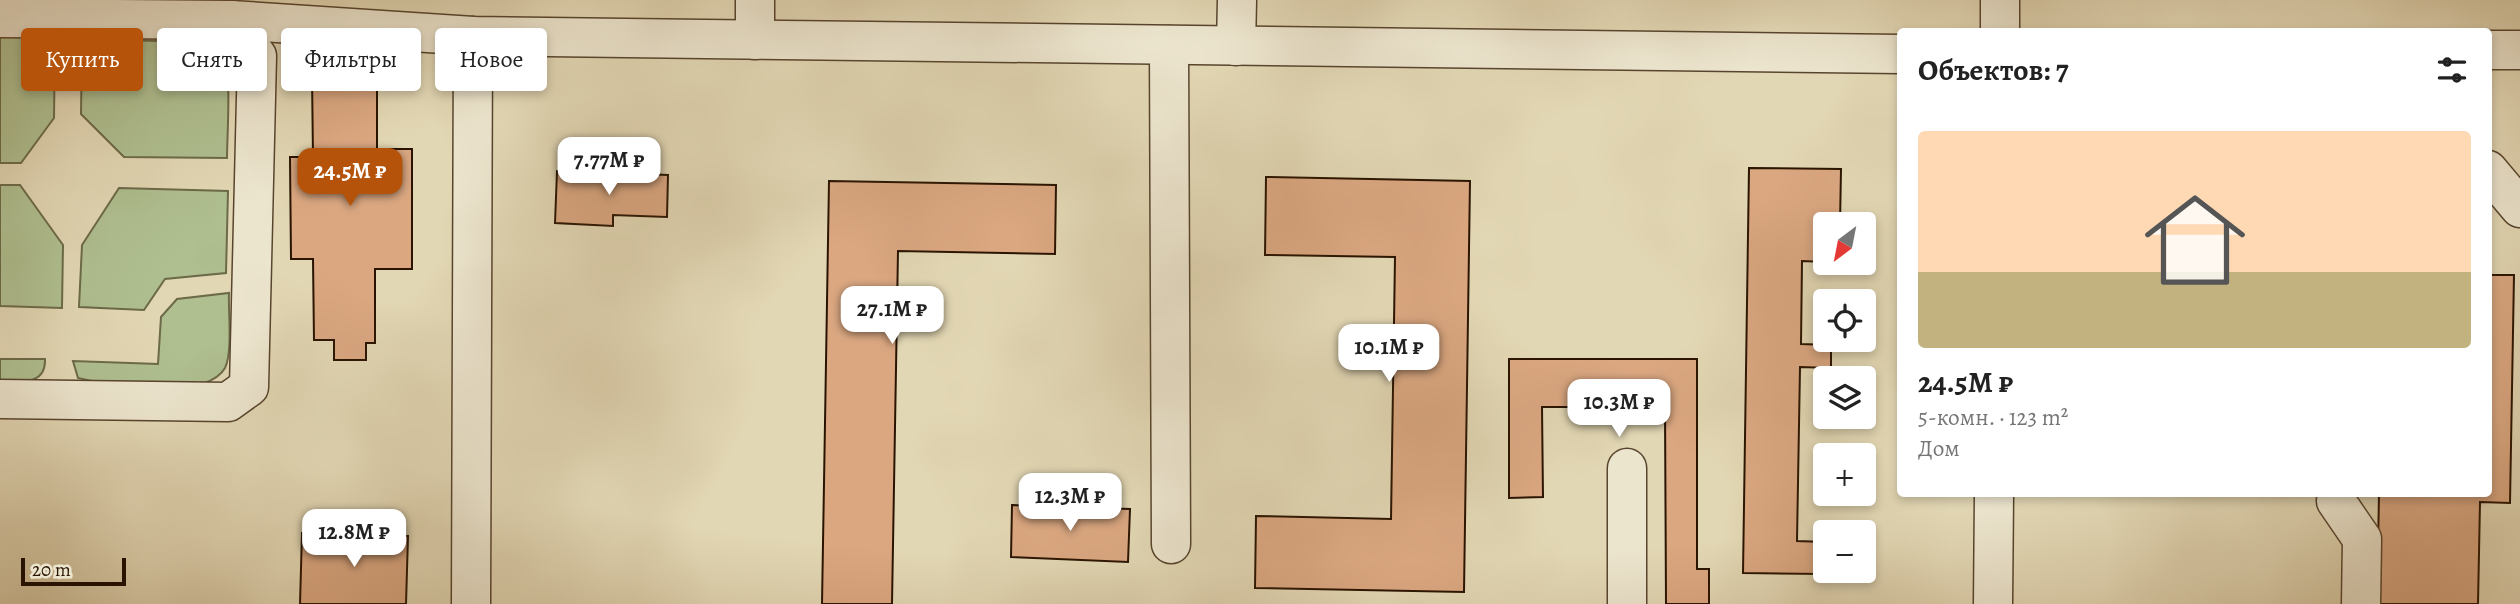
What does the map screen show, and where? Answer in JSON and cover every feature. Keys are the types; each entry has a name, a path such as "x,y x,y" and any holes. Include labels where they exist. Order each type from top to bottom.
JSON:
{"street":[{"path":"755,0 755,40"},
{"path":"1236,46 1237,0"},
{"path":"2000,0 2000,28"},
{"path":"0,18 230,20 435,33"},
{"path":"0,399 228,402 249,387 257,56 230,20"},
{"path":"547,37 1897,54"},
{"path":"1169,45 1171,544"},
{"path":"2492,50 2520,50"},
{"path":"471,604 473,91"},
{"path":"2492,175 2520,208"},
{"path":"1626,468 1627,604"},
{"path":"1993,604 1994,497"},
{"path":"2337,497 2336,501 2362,539 2361,604"}],"green space":[{"path":"0,37 21,37 21,91 54,91 54,118 21,163 0,163"},
{"path":"143,41 157,41 157,91 228,91 227,158 124,157 81,114 81,91 143,91"},
{"path":"0,185 20,185 63,245 62,308 0,306"},
{"path":"119,188 228,191 226,273 165,279 144,310 79,307 82,245"},
{"path":"229,293 230,342 227,361 223,371 212,380 202,384 96,382 78,378 73,361 158,364 161,317 177,299"},
{"path":"0,359 45,359 44,368 36,378 0,381"}],"building":[{"path":"312,91 377,91 377,149 412,149 412,269 375,269 375,343 366,343 366,360 334,360 334,340 314,340 313,259 291,259 290,157 313,157"},
{"path":"1749,168 1841,169 1840,212 1813,212 1813,261 1802,261 1801,344 1813,344 1813,352 1831,352 1831,366 1800,367 1797,541 1813,542 1813,574 1743,573"},
{"path":"557,171 668,175 667,217 613,215 613,226 555,223"},
{"path":"1266,177 1470,181 1464,592 1255,588 1256,516 1391,519 1395,257 1265,255"},
{"path":"829,181 1056,185 1055,254 898,251 892,604 822,604"},
{"path":"2492,275 2514,275 2510,503 2480,502 2478,604 2377,604 2379,497 2492,497"},
{"path":"1509,359 1697,359 1697,569 1709,569 1709,604 1666,604 1665,407 1542,407 1543,497 1509,498"},
{"path":"1012,505 1130,509 1128,562 1011,557"},
{"path":"302,533 408,536 406,604 300,604"}]}
